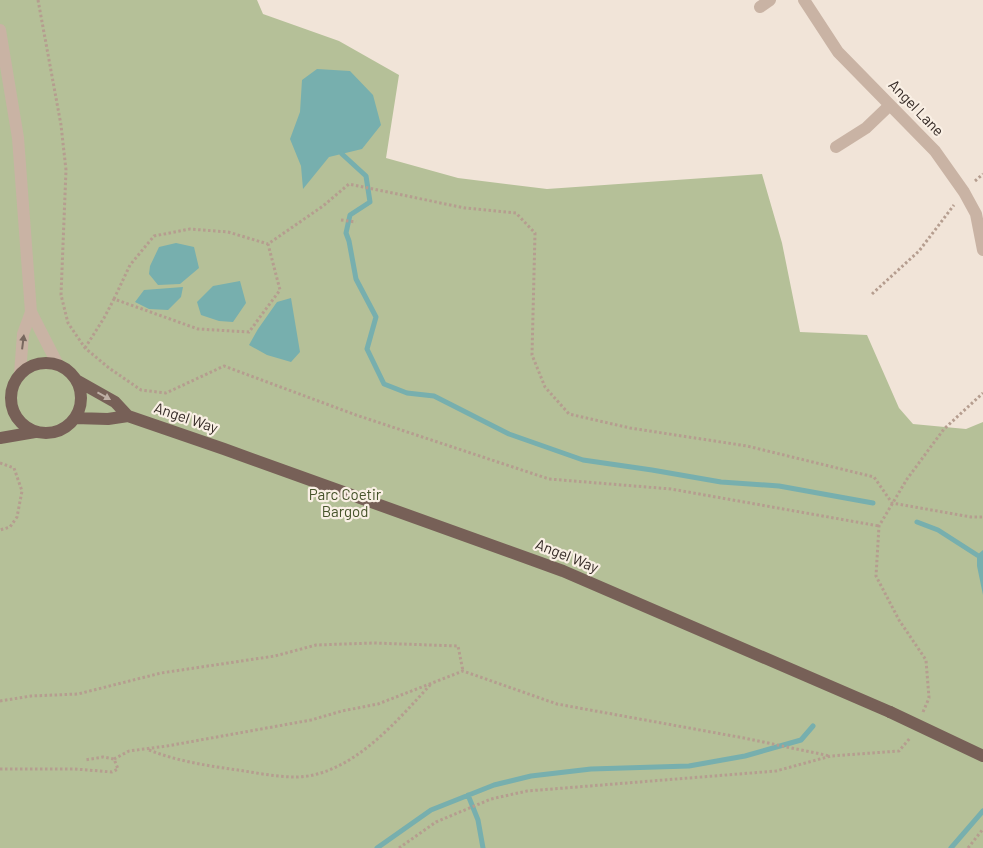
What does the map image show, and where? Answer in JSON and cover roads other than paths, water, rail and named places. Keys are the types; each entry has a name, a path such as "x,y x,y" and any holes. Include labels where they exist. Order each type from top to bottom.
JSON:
{"main road":[{"path":"0,438 35,432 57,431 67,426 75,418 81,399 80,390 72,374 58,365 48,363 28,367 20,374 5,398 16,418 25,427 35,432"},
{"name":"Angel Way","path":"76,380 116,402 128,416"},
{"name":"Angel Way","path":"75,418 108,419 128,416 224,448 564,571 890,712 983,756"}],"street":[{"name":"Angel Lane","path":"804,0 838,52 935,151 964,192 976,214 983,250"},
{"path":"0,30 18,138 30,312 24,334 20,374"},
{"path":"836,147 866,128 890,105"},
{"path":"30,312 58,365"}],"water":[{"path":"317,69 350,71 373,95 381,125 362,149 329,157 303,189 301,166 290,139 300,112 302,80"},
{"path":"176,243 194,247 199,268 180,284 158,285 149,274 150,266 159,247"},
{"path":"240,281 246,303 233,322 219,321 201,315 197,302 213,286"},
{"path":"183,287 181,297 168,310 149,309 135,302 144,290"},
{"path":"291,298 300,352 291,362 267,355 249,345 277,302"},
{"path":"983,550 983,595 977,566 977,555"}],"waterway":[{"path":"342,154 366,176 370,202 350,215 346,233 356,279 376,317 367,349 384,384 407,393 434,396 509,434 583,460 721,482 779,486 873,503"},
{"path":"917,522 938,530 977,555"},
{"path":"377,848 431,810 494,785 531,776 591,769 689,766 745,756 801,740 813,726"},
{"path":"468,795 478,820 483,848"},
{"path":"951,848 983,811"}],"park label":[{"name":"Parc Coetir Bargod","path":"345,504"}]}
